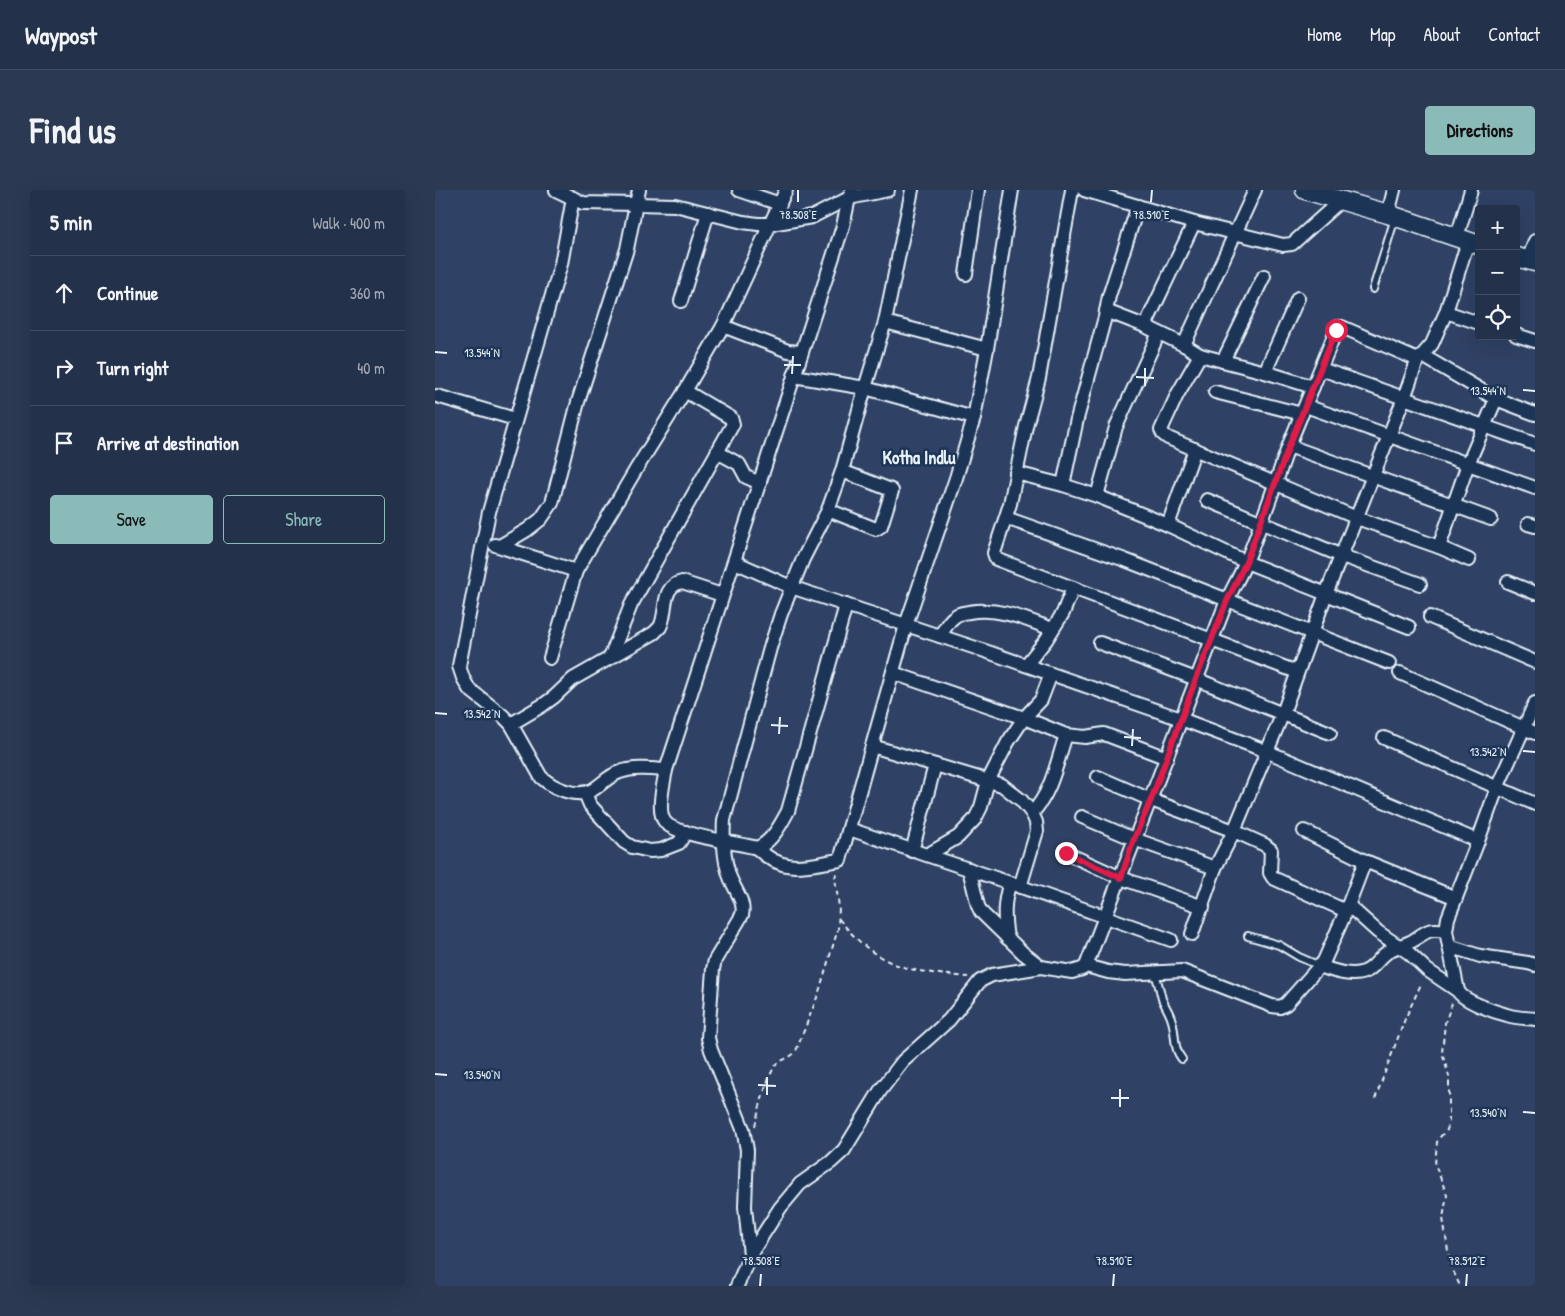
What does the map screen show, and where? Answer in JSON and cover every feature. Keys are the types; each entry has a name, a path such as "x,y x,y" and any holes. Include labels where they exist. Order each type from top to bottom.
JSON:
{"street":[{"path":"500,546 541,519 552,503 578,402 627,249 639,190"},
{"path":"739,190 780,204"},
{"path":"551,658 577,571 723,326 786,190"},
{"path":"667,770 631,769 622,771 615,773 593,790 585,793 556,788 548,784 541,777 511,724 469,689 459,666 497,482 561,264 565,193 583,204 675,205 743,222 771,224 812,217 850,194 888,190"},
{"path":"750,1255 745,1207 747,1150 743,1129 711,1050 708,1038 715,960 743,911 741,901 728,873 722,840 727,804 744,750 770,648 791,587 814,535 828,510 842,471 885,322 912,190"},
{"path":"965,274 978,190"},
{"path":"850,194 843,226 735,562 722,595 667,770 662,797 662,816 671,828 757,848 776,863 788,866 840,860 907,625 974,418 1012,190"},
{"path":"1073,190 1039,378 1026,426 1006,518 993,553 996,559 1297,672"},
{"path":"1183,345 1255,190"},
{"path":"1305,190 1391,215 1468,241"},
{"path":"1391,215 1394,190"},
{"path":"1192,934 1203,907 1215,868 1234,830 1283,713 1326,594 1389,436 1421,358 1433,344 1446,312 1468,241 1471,190"},
{"path":"1090,191 1195,223 1287,245 1292,244 1340,201"},
{"path":"1063,485 1077,419 1109,296 1138,206"},
{"path":"681,302 708,213"},
{"path":"1145,326 1195,223"},
{"path":"1527,260 1535,241"},
{"path":"1223,361 1264,276"},
{"path":"1265,372 1298,298"},
{"path":"1106,311 1145,326 1200,355 1313,387"},
{"path":"1446,312 1475,322"},
{"path":"885,322 987,349"},
{"path":"723,326 788,351 801,352"},
{"path":"737,1286 750,1255 780,1208 799,1184 831,1162 844,1150 881,1091 903,1061 949,1020 980,981 992,976 1041,967 1072,972 1087,966 1196,679 1227,601 1246,562 1289,446 1338,327 1421,358 1496,399 1535,414"},
{"path":"1097,496 1116,427 1159,333"},
{"path":"1520,336 1535,341"},
{"path":"1200,355 1177,395 1161,430 1168,438 1357,518 1439,547 1469,560"},
{"path":"1321,369 1535,444"},
{"path":"794,376 865,388 974,418"},
{"path":"611,658 631,605 733,424 731,418 685,391"},
{"path":"1215,392 1304,410 1389,436 1535,488"},
{"path":"437,396 515,419"},
{"path":"1439,547 1468,464 1496,399"},
{"path":"1289,446 1491,519"},
{"path":"1168,525 1195,449"},
{"path":"717,452 739,464 746,477 760,483"},
{"path":"828,510 876,529 881,526 891,490 842,471"},
{"path":"1016,473 1097,496 1168,525 1246,562 1409,627"},
{"path":"1207,500 1342,556 1420,584"},
{"path":"1006,518 1125,560 1389,663"},
{"path":"484,541 577,571"},
{"path":"735,562 791,587 1181,719 1266,751 1479,841"},
{"path":"511,724 549,701 573,679 660,628 664,603 672,586 676,583 682,582 722,595"},
{"path":"1508,582 1535,593"},
{"path":"1026,665 1046,640 1063,613 1073,588"},
{"path":"757,848 769,840 788,811 847,605"},
{"path":"940,636 953,617 961,613 977,610 1010,613 1052,629"},
{"path":"1430,617 1535,662"},
{"path":"1100,643 1331,733"},
{"path":"893,673 1024,718 1066,735 1085,738 1103,734 1167,758"},
{"path":"1400,673 1529,730"},
{"path":"927,855 958,837 975,820 981,808 988,781 1008,742 1024,718 1041,700 1051,674"},
{"path":"1459,993 1446,931 1448,918 1479,841 1497,788 1529,730 1535,703"},
{"path":"1032,813 1040,805 1048,789 1066,735"},
{"path":"1385,738 1535,804"},
{"path":"872,746 1002,785 1021,800 1032,813 1037,831 1015,885 1006,894 1004,920 1007,938"},
{"path":"912,850 935,765"},
{"path":"1098,777 1151,800 1234,830 1269,848 1271,850 1270,873 1273,878 1347,908 1400,946 1427,970 1469,1000 1508,1016 1530,1018 1535,1008"},
{"path":"585,793 590,805 624,842 632,847 650,851 661,850 679,843 686,832"},
{"path":"1082,817 1134,839 1215,868"},
{"path":"849,829 1171,940"},
{"path":"1304,831 1365,861 1456,898"},
{"path":"1066,853 1121,878 1203,907"},
{"path":"1087,966 1108,972 1125,974 1182,971 1272,1006 1280,1007 1286,1004 1324,961 1365,861"},
{"path":"969,870 981,912 1023,953 1041,967"},
{"path":"1320,966 1336,973 1355,974 1364,972 1371,969 1390,950 1412,941 1429,930 1446,931"},
{"path":"1449,946 1480,956 1535,965"}],"lane":[{"path":"1373,289 1391,215"},
{"path":"1248,936 1279,945 1299,957 1320,966"},
{"path":"1154,972 1163,1000 1173,1022 1176,1047 1182,1059"}],"path":[{"path":"747,1150 752,1139 761,1101 774,1068 777,1063 792,1056 797,1050 818,995 838,929 839,907 835,878 840,860"},
{"path":"839,919 861,944 894,965 937,974 985,978"},
{"path":"1375,1099 1405,1019 1427,970"},
{"path":"1459,993 1449,1009 1445,1023 1442,1053 1449,1076 1449,1124 1447,1130 1437,1142 1435,1157 1437,1172 1447,1195 1443,1218 1450,1264 1460,1286"}],"district":[{"name":"Kotha Indlu","path":"919,457"}],"route":[{"path":"1066,853 1121,878 1134,839 1151,800 1196,679 1227,601 1246,562 1289,446 1336,330"}]}
